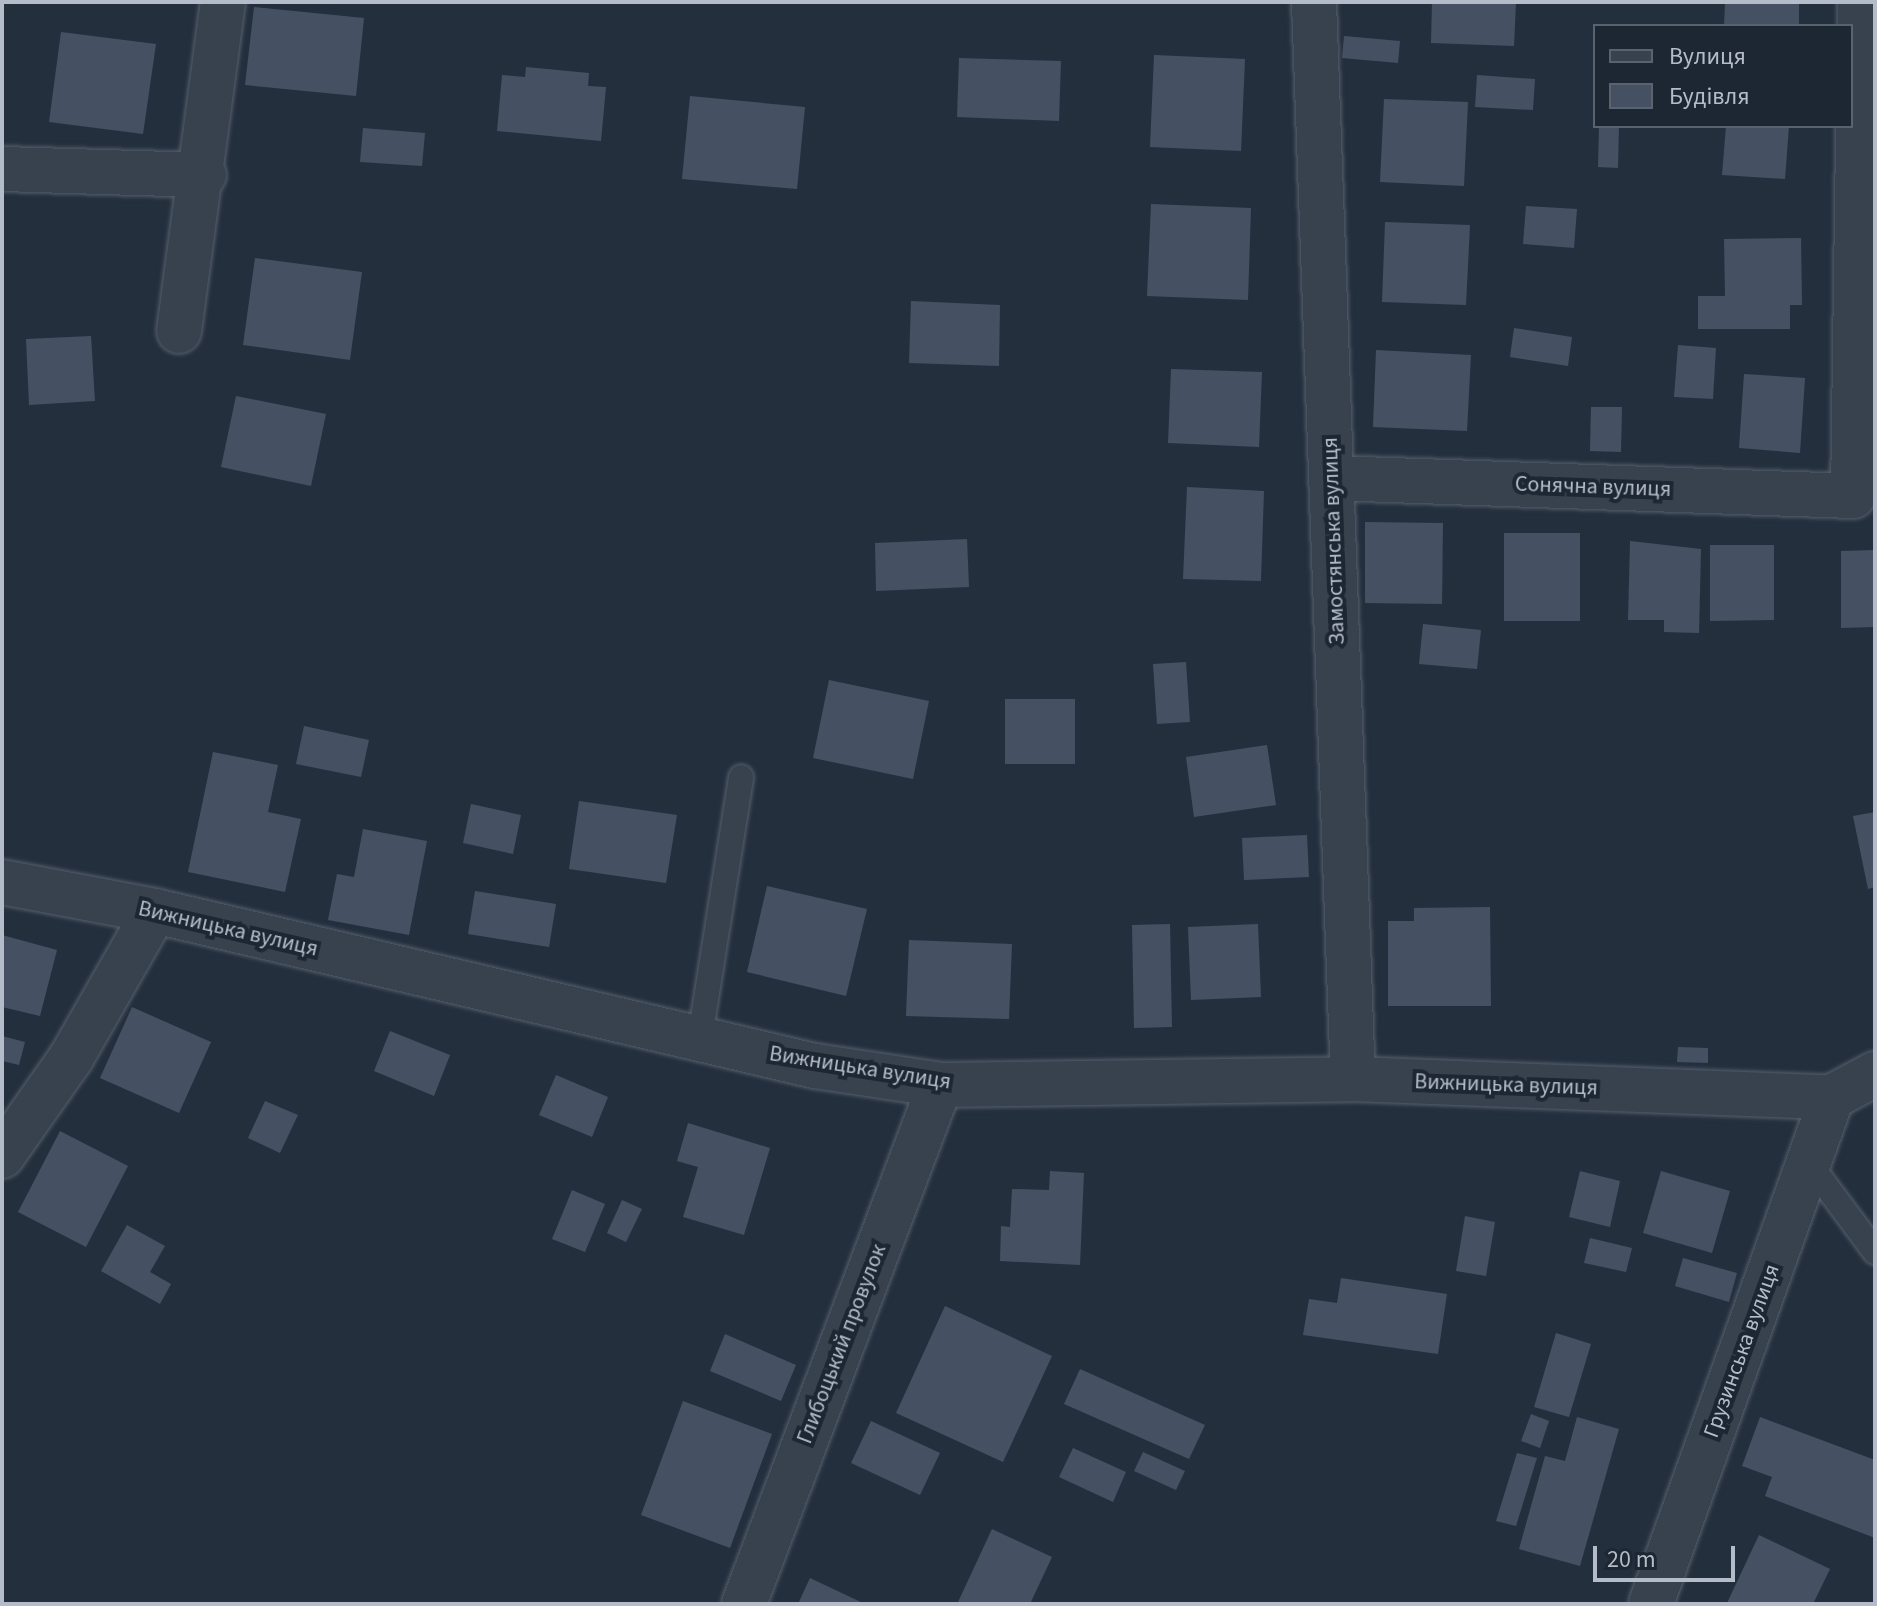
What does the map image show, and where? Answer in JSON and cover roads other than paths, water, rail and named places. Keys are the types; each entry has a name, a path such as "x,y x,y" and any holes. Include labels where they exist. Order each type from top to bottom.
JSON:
{"street":[{"path":"179,331 204,175 223,2"},
{"name":"Замостянська вулиця","path":"1314,2 1353,1079"},
{"name":"Сонячна вулиця","path":"1332,478 1864,496 1860,2"},
{"path":"2,169 204,175"},
{"name":"Вижницька вулиця","path":"2,882 155,911 815,1066 940,1085 1353,1079 1832,1097"},
{"path":"2,1156 71,1058 155,911"},
{"path":"1832,1097 1875,1074"},
{"name":"Глибоцький провулок","path":"744,1604 940,1085"},
{"name":"Грузинська вулиця","path":"1651,1604 1832,1097"}],"lane":[{"path":"700,1037 741,777"},
{"path":"1809,1163 1875,1252"}]}
